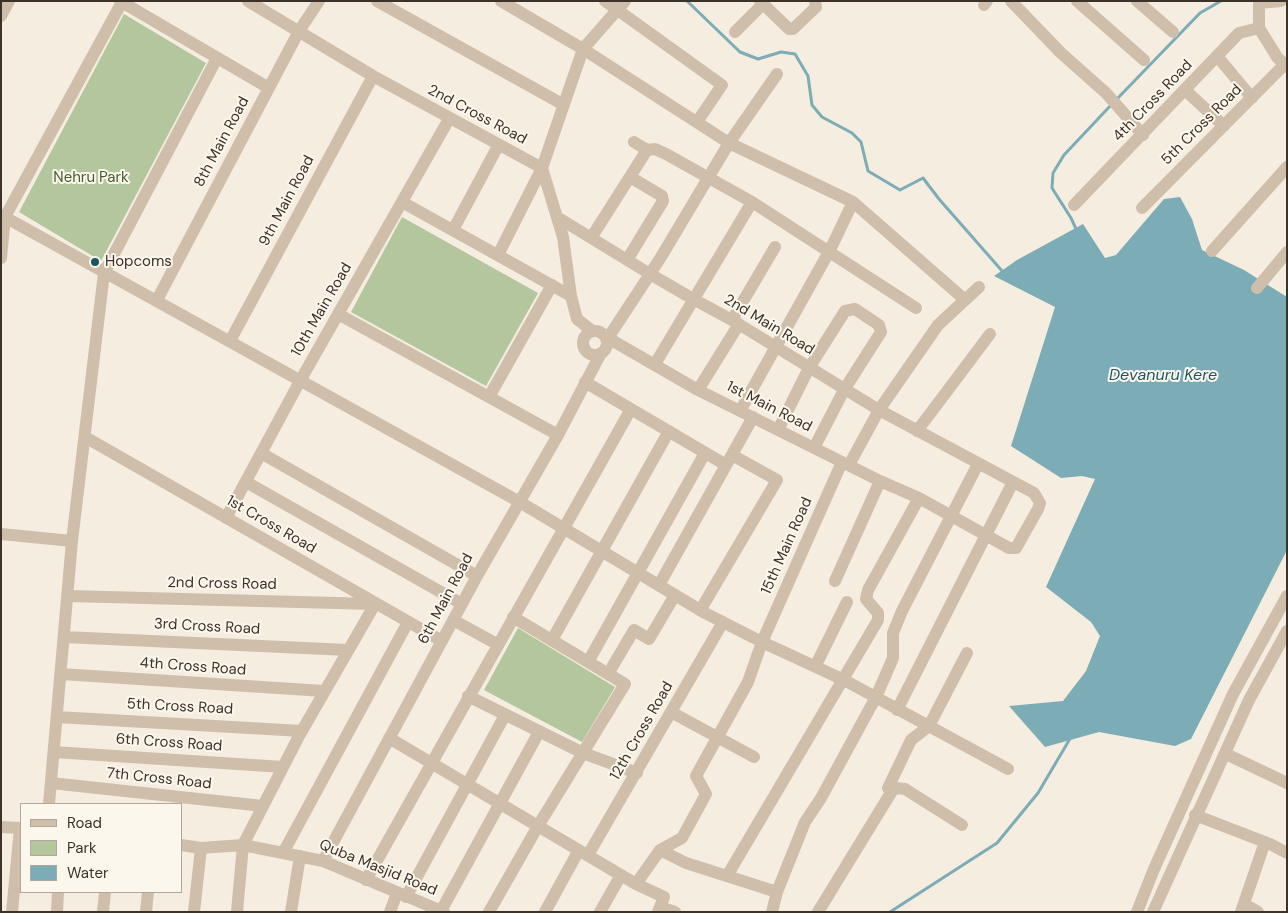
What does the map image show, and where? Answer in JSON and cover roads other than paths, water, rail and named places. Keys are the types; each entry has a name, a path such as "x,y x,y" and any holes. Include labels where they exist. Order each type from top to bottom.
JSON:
{"street":[{"path":"1,16 9,1"},
{"name":"2nd Cross Road","path":"248,1 373,76 498,146 542,168"},
{"name":"8th Main Road","path":"156,300 299,31 319,1"},
{"path":"377,1 564,105"},
{"path":"501,1 583,49 729,143 853,202 964,299"},
{"path":"605,1 621,6 722,85 697,122"},
{"path":"734,32 762,3 789,29 793,28 816,7 815,1"},
{"path":"1011,1 1062,53 1106,93 1142,135"},
{"path":"1076,1 1144,60"},
{"path":"1137,1 1173,32"},
{"path":"1281,1 1259,2 1259,28 1277,57 1286,66"},
{"path":"1,258 3,216 121,2 269,88"},
{"path":"498,255 542,168 583,49 621,6"},
{"name":"4th Cross Road","path":"1074,205 1238,33 1259,28"},
{"path":"1217,56 1252,98"},
{"path":"49,803 72,541 104,273 217,58"},
{"name":"5th Cross Road","path":"1142,208 1286,66"},
{"path":"591,330 584,337 583,347 590,354 600,355 607,348 608,338 650,274 729,143 777,74"},
{"name":"9th Main Road","path":"230,341 373,76"},
{"path":"1185,90 1224,126"},
{"name":"10th Main Road","path":"226,518 300,380 449,119"},
{"path":"634,142 647,150 661,151 752,202 830,250 916,308"},
{"path":"453,230 498,146"},
{"path":"591,238 647,150"},
{"path":"1212,251 1287,167"},
{"path":"542,168 563,237 571,296 577,319 591,330 601,330 608,338"},
{"path":"628,260 663,201 662,196 630,177"},
{"path":"402,202 571,296"},
{"path":"655,364 752,202"},
{"path":"740,411 830,250 853,202"},
{"path":"3,216 518,501 722,622 762,642 816,665 1008,768"},
{"name":"2nd Main Road","path":"557,217 693,300 736,322 775,348 878,410 1034,493 1040,502 1038,509 1019,545 1013,549 987,536"},
{"path":"698,390 775,247"},
{"path":"1257,288 1287,252"},
{"path":"489,397 552,286"},
{"name":"15th Main Road","path":"660,850 682,838 706,794 696,776 748,682 762,642 846,464 878,410 938,325 978,286"},
{"path":"778,430 809,368 845,311 856,309 882,329 844,390 814,448"},
{"path":"338,314 558,435"},
{"path":"917,431 990,334"},
{"name":"1st Main Road","path":"608,338 698,390 880,481 919,498 987,536"},
{"name":"6th Main Road","path":"323,861 518,501 558,435 600,355"},
{"path":"586,382 705,453 729,460 777,480 701,609"},
{"path":"366,880 497,644 631,410"},
{"path":"659,585 753,417"},
{"path":"552,640 669,432"},
{"name":"1st Cross Road","path":"85,437 442,641"},
{"path":"261,453 477,576"},
{"path":"588,662 705,453"},
{"path":"772,912 777,892 805,822 821,798 876,698 893,658 893,633 897,622 951,516 972,461"},
{"path":"835,581 880,481"},
{"path":"246,482 462,604"},
{"path":"897,710 1013,482"},
{"path":"727,876 878,620 878,613 866,599 868,590 919,498"},
{"path":"1,534 72,541"},
{"path":"608,674 634,630 649,639 675,595"},
{"name":"2nd Cross Road","path":"68,596 375,604"},
{"path":"1137,912 1154,869 1234,694 1287,596"},
{"path":"816,665 847,602"},
{"path":"237,912 243,845 302,731 375,604"},
{"path":"489,912 538,826 625,684 513,616"},
{"path":"453,620 497,644"},
{"path":"282,853 408,622"},
{"name":"12th Cross Road","path":"545,912 637,773 722,622"},
{"path":"1153,912 1195,815 1226,754 1249,700 1287,631"},
{"name":"3rd Cross Road","path":"64,637 348,650"},
{"path":"888,788 911,740 929,726 967,653"},
{"name":"4th Cross Road","path":"61,674 324,691"},
{"path":"468,696 583,753 637,773"},
{"path":"671,712 754,757"},
{"path":"390,912 505,715"},
{"name":"5th Cross Road","path":"57,717 302,731"},
{"path":"443,911 539,732"},
{"path":"389,738 636,884 664,896 659,909 675,912"},
{"name":"6th Cross Road","path":"54,752 283,767"},
{"path":"1226,754 1287,784"},
{"name":"7th Cross Road","path":"51,783 262,806"},
{"path":"818,912 892,791 896,788 905,789 962,826"},
{"path":"1195,815 1265,842 1287,853"},
{"path":"1,827 20,828"},
{"path":"12,912 20,837"},
{"path":"1258,912 1242,908 1265,842"},
{"name":"Quba Masjid Road","path":"182,845 201,848 243,845 323,861 443,911"},
{"path":"194,912 201,848"},
{"path":"636,884 660,850 686,863 777,892"},
{"path":"291,912 300,856"},
{"path":"600,912 621,875"},
{"path":"57,912 58,893"},
{"path":"103,912 105,893"},
{"path":"146,912 148,893"}],"water":[{"name":"Devanuru Kere","path":"1180,197 1192,219 1202,250 1244,270 1287,297 1287,550 1191,739 1175,746 1099,732 1045,747 1009,706 1063,701 1086,671 1100,636 1091,622 1046,587 1095,479 1082,476 1061,478 1011,446 1055,307 994,276 1017,260 1083,224 1105,258 1116,255 1164,199"}],"waterway":[{"path":"687,1 740,52 758,59 781,52 795,54 808,76 812,105 822,117 852,133 861,142 868,171 900,190 923,178 1003,272"},
{"path":"1116,100 1200,13 1221,1"},
{"path":"1077,231 1052,188 1053,173 1064,155 1112,104"},
{"path":"890,912 997,843 1038,793 1071,737"}],"place":[{"name":"Hopcoms","path":"95,262"}],"park label":[{"name":"Nehru Park","path":"91,178"}]}
